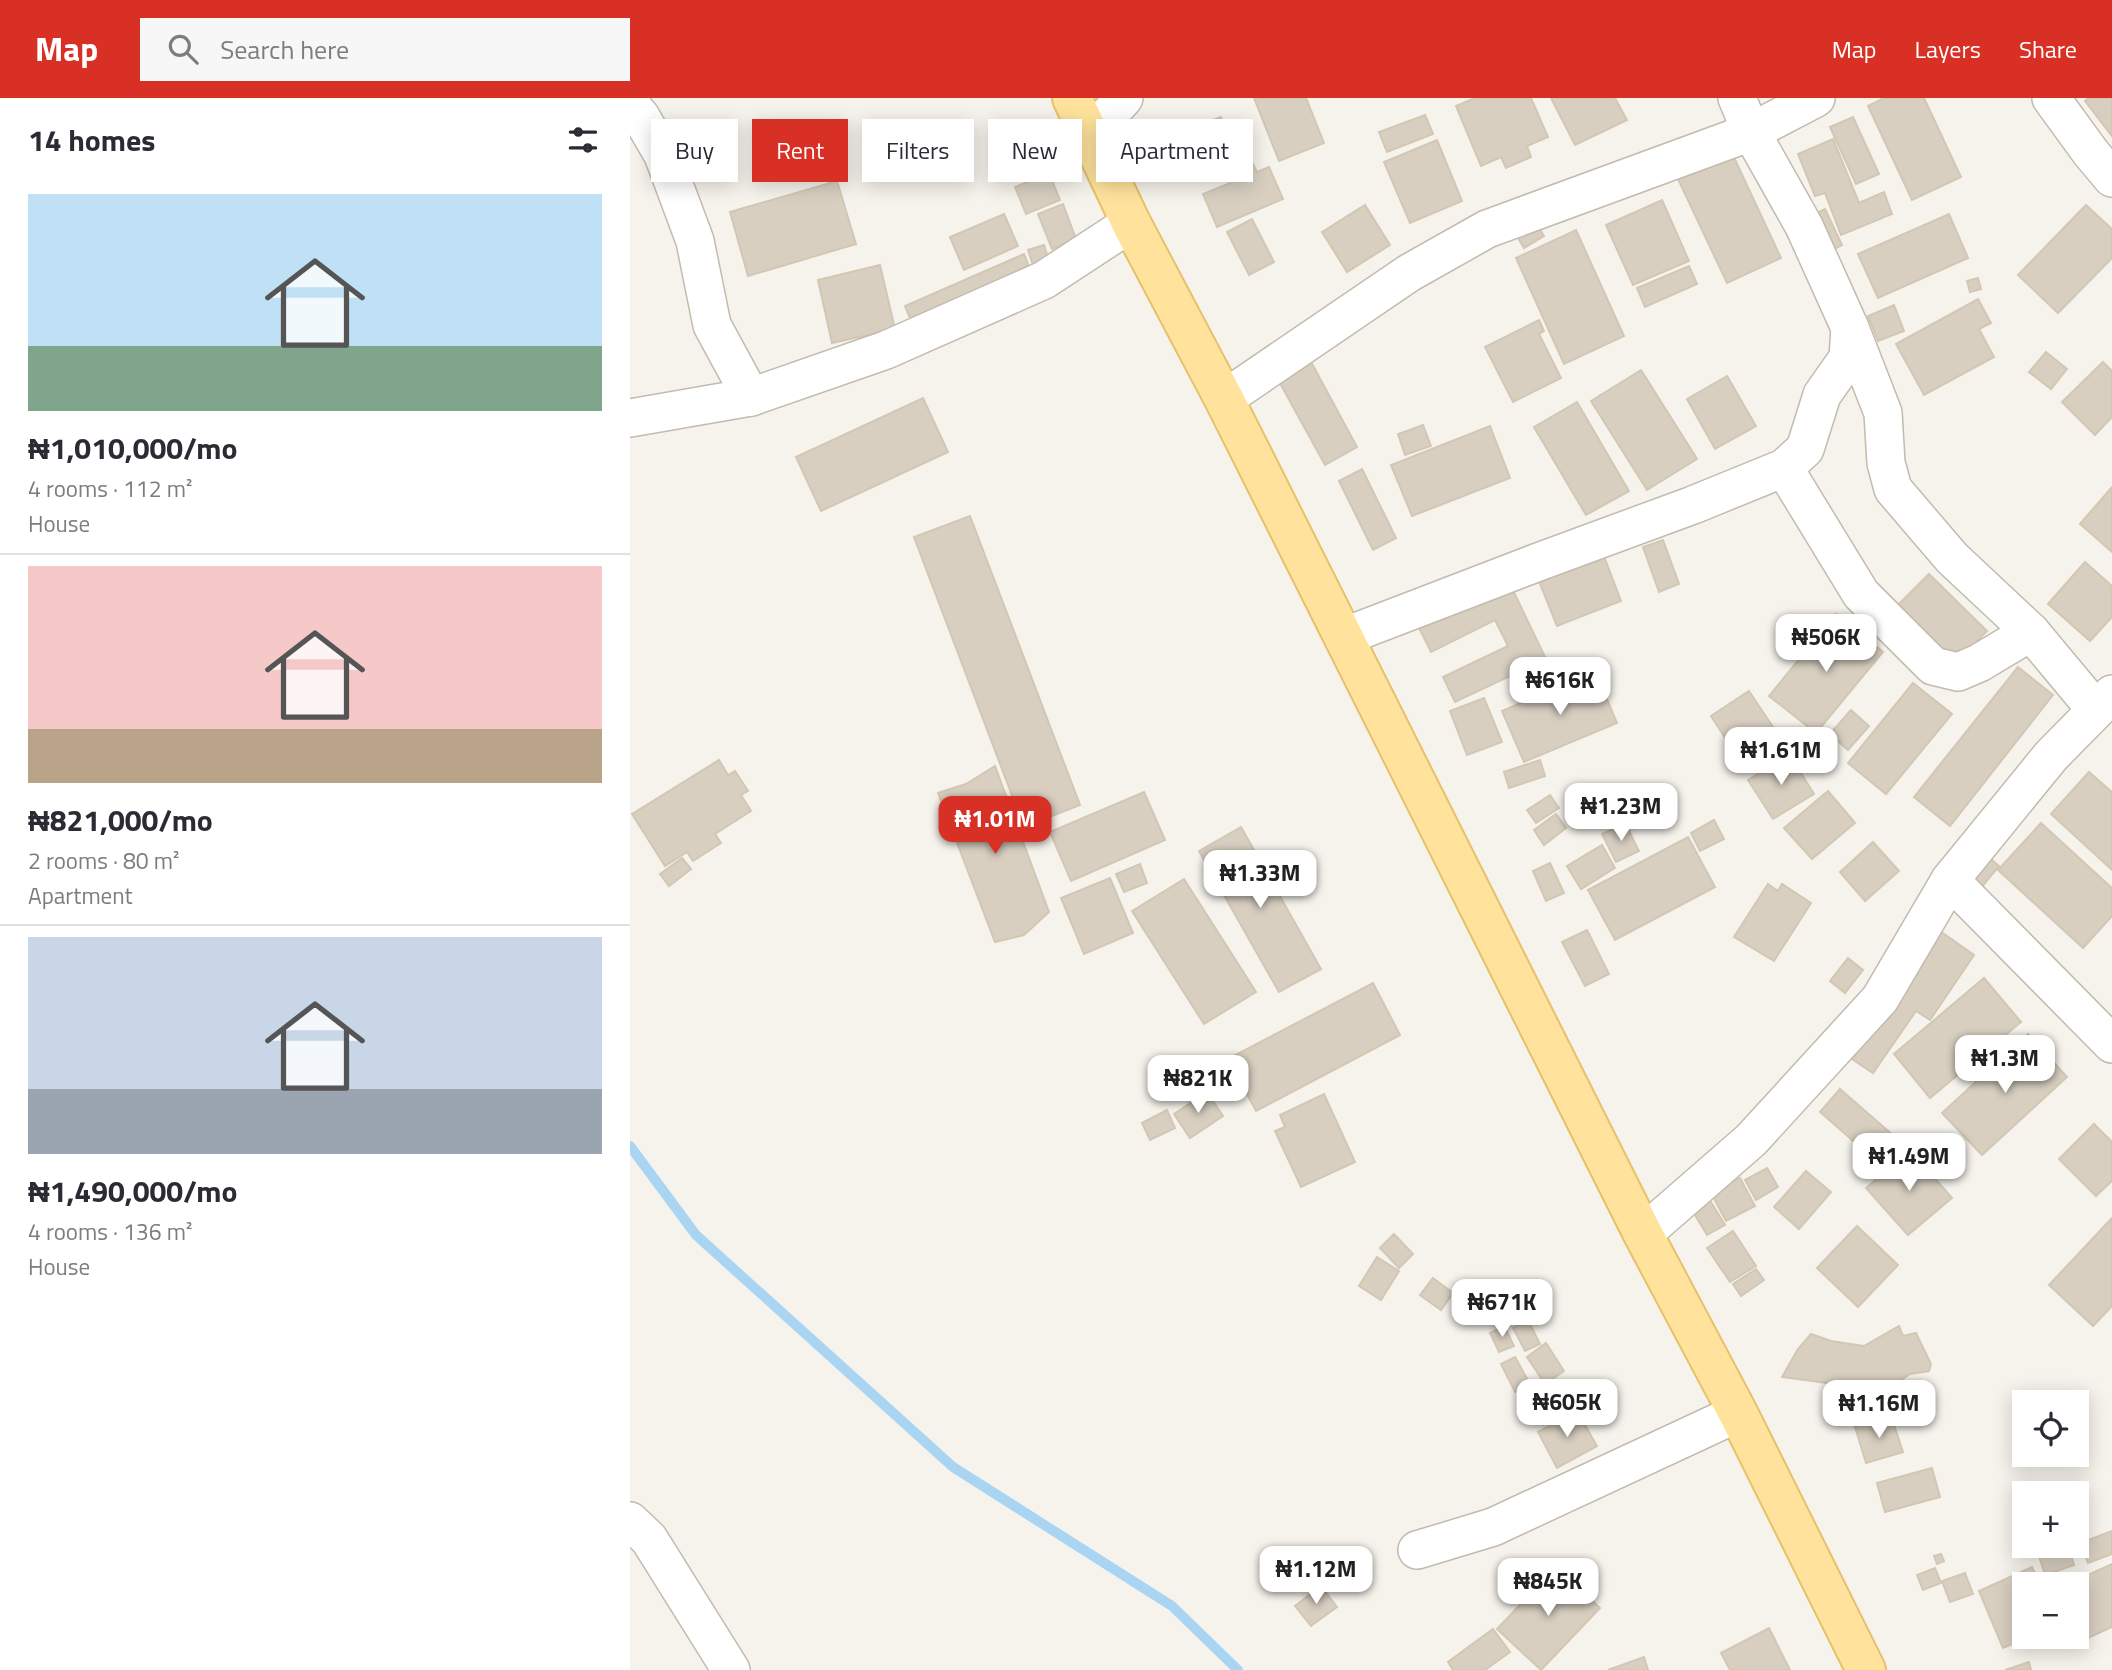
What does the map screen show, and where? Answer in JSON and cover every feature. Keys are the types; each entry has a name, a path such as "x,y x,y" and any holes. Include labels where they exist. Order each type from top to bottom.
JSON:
{"main road":[{"path":"1072,98 1131,223 1224,399 1643,1234 1738,1413 1866,1670"}],"street":[{"path":"1090,135 1124,98"},
{"path":"1643,1234 1751,1140 1880,999 1950,880 2051,756 2104,702 1952,558 1893,489 1886,463 1882,413 1850,328 1804,226 1751,132 1737,98"},
{"path":"1224,399 1409,273 1487,229 1751,132 1816,98"},
{"path":"2050,98 2112,178"},
{"path":"630,104 641,117 663,155 695,241 712,325 751,397"},
{"path":"630,418 751,397 886,350 1044,280 1131,223"},
{"path":"1343,637 1784,468 1805,449 1822,395 1848,358 1850,328"},
{"path":"1784,468 1861,594 1933,666 1958,672 1979,663 2031,632"},
{"path":"1950,880 2112,1044"},
{"path":"1417,1550 1493,1527 1738,1413"},
{"path":"630,1521 649,1539 731,1670"}],"building":[{"path":"1254,98 1306,98 1324,143 1279,161"},
{"path":"1475,98 1531,98 1548,137 1527,146 1531,157 1506,168 1501,157 1481,166 1456,106"},
{"path":"1551,98 1615,98 1627,120 1575,145"},
{"path":"1884,98 1924,98 1961,177 1912,200 1868,106"},
{"path":"2089,98 2112,98 2112,136 2085,101"},
{"path":"1425,115 1433,134 1387,152 1379,132"},
{"path":"1853,117 1879,174 1856,184 1830,127"},
{"path":"1833,139 1859,203 1884,192 1892,214 1841,235 1825,193 1815,196 1798,154"},
{"path":"1437,140 1462,201 1410,223 1384,162"},
{"path":"1731,151 1781,258 1727,283 1677,177"},
{"path":"1253,164 1257,172 1269,167 1283,199 1217,227 1203,194 1233,182 1253,182"},
{"path":"837,182 856,244 748,276 730,212"},
{"path":"1027,182 1053,182 1060,200 1026,214 1015,187"},
{"path":"1662,200 1689,261 1633,285 1606,225"},
{"path":"1063,204 1076,239 1052,249 1038,214"},
{"path":"1365,205 1390,245 1347,272 1322,232"},
{"path":"2086,205 2112,229 2112,258 2058,313 2018,275"},
{"path":"1825,209 1842,245 1824,254 1806,218"},
{"path":"1004,214 1018,246 964,270 950,237"},
{"path":"1949,214 1968,258 1878,298 1858,254"},
{"path":"1532,218 1544,236 1524,248 1513,229"},
{"path":"1252,219 1274,262 1249,275 1227,232"},
{"path":"1576,230 1624,336 1564,364 1516,258"},
{"path":"1044,245 1052,271 1037,277 1028,250"},
{"path":"1024,254 1033,277 914,328 905,306"},
{"path":"880,265 895,329 832,343 818,280"},
{"path":"1689,266 1697,284 1645,307 1637,288"},
{"path":"1978,278 1981,289 1970,292 1967,281"},
{"path":"1978,299 1991,323 1979,329 1994,357 1924,395 1896,344"},
{"path":"1894,305 1904,331 1878,341 1868,316"},
{"path":"1539,320 1544,331 1539,334 1561,378 1513,402 1485,347"},
{"path":"2046,352 2067,369 2051,389 2029,372"},
{"path":"1309,358 1357,447 1325,465 1276,376"},
{"path":"2103,362 2112,371 2112,417 2095,435 2062,402"},
{"path":"1641,370 1697,459 1647,490 1591,401"},
{"path":"1727,376 1756,426 1715,449 1687,399"},
{"path":"923,398 948,452 821,511 796,457"},
{"path":"1577,402 1629,491 1586,515 1534,427"},
{"path":"1423,425 1431,446 1405,455 1398,434"},
{"path":"1490,426 1510,478 1412,516 1391,465"},
{"path":"1362,469 1396,538 1373,550 1339,481"},
{"path":"2112,487 2112,552 2080,524"},
{"path":"970,516 1080,805 1024,827 914,537"},
{"path":"1663,540 1679,584 1659,592 1643,547"},
{"path":"1602,551 1621,601 1557,626 1537,576"},
{"path":"2085,562 2112,586 2112,617 2090,641 2048,604"},
{"path":"1929,574 1987,631 1950,668 1892,611"},
{"path":"1508,580 1546,659 1455,702 1443,677 1508,646 1495,620 1431,652 1417,624"},
{"path":"1836,614 1883,652 1816,733 1769,696"},
{"path":"2018,667 2053,695 1950,826 1914,797"},
{"path":"1595,671 1617,723 1524,762 1502,711"},
{"path":"1913,683 1952,714 1886,794 1848,763"},
{"path":"1749,691 1785,745 1746,770 1711,716"},
{"path":"1484,698 1502,742 1467,755 1450,711"},
{"path":"1851,710 1869,726 1848,750 1830,734"},
{"path":"1789,754 1814,794 1773,819 1748,780"},
{"path":"719,760 728,775 735,771 748,791 741,795 751,811 715,834 721,843 693,861 687,852 665,866 632,814"},
{"path":"1540,760 1545,776 1509,788 1504,772"},
{"path":"995,766 1049,912 1024,935 995,942 938,793 966,784"},
{"path":"2089,772 2112,792 2112,870 2051,814"},
{"path":"1828,791 1855,823 1812,859 1784,828"},
{"path":"1144,792 1165,840 1071,881 1050,832"},
{"path":"1550,795 1559,808 1536,823 1527,810"},
{"path":"1556,814 1566,828 1544,845 1534,830"},
{"path":"1714,820 1724,839 1700,851 1691,833"},
{"path":"1625,823 1639,851 1616,862 1602,834"},
{"path":"2041,823 2112,888 2112,916 2083,948 1998,870"},
{"path":"1241,827 1321,969 1279,992 1199,851"},
{"path":"1688,837 1715,887 1615,940 1588,890"},
{"path":"1873,842 1899,871 1865,901 1840,872"},
{"path":"1602,845 1615,868 1581,889 1567,866"},
{"path":"1985,854 1999,866 1980,889 1966,877"},
{"path":"682,858 691,869 669,886 660,874"},
{"path":"1550,863 1564,893 1546,901 1533,871"},
{"path":"1140,864 1147,883 1124,892 1116,874"},
{"path":"1110,878 1133,933 1084,954 1061,898"},
{"path":"1184,879 1256,992 1204,1024 1132,911"},
{"path":"1768,884 1778,891 1782,884 1811,903 1774,961 1734,937"},
{"path":"1587,930 1609,974 1585,986 1562,942"},
{"path":"1940,931 1974,955 1930,1020 1916,1011 1873,1073 1852,1059"},
{"path":"1848,958 1863,970 1845,993 1830,981"},
{"path":"1984,978 2021,1022 1930,1098 1894,1054"},
{"path":"1373,983 1400,1035 1256,1111 1228,1059"},
{"path":"2028,1034 2067,1077 1982,1155 1942,1113"},
{"path":"1840,1089 1894,1136 1874,1159 1820,1112"},
{"path":"1207,1092 1223,1116 1190,1138 1174,1114"},
{"path":"1324,1094 1355,1162 1301,1187 1275,1131 1285,1127 1280,1115"},
{"path":"1167,1110 1175,1128 1150,1140 1142,1123"},
{"path":"2094,1124 2112,1142 2112,1181 2096,1196 2059,1159"},
{"path":"1910,1150 1952,1198 1908,1235 1866,1188"},
{"path":"1767,1168 1778,1187 1756,1200 1745,1180"},
{"path":"1806,1171 1831,1192 1799,1229 1774,1207"},
{"path":"1740,1178 1755,1206 1726,1221 1711,1193"},
{"path":"1709,1199 1725,1225 1707,1235 1692,1210"},
{"path":"2112,1218 2112,1306 2093,1326 2049,1285"},
{"path":"1857,1226 1898,1265 1858,1307 1817,1268"},
{"path":"1733,1231 1756,1266 1730,1282 1707,1248"},
{"path":"1394,1234 1413,1254 1399,1268 1380,1248"},
{"path":"1377,1257 1399,1271 1381,1300 1359,1286"},
{"path":"1756,1269 1764,1280 1741,1296 1733,1284"},
{"path":"1433,1278 1453,1293 1441,1310 1420,1295"},
{"path":"1528,1320 1540,1344 1525,1351 1513,1328"},
{"path":"1504,1326 1514,1346 1499,1352 1490,1333"},
{"path":"1899,1326 1903,1336 1916,1333 1931,1364 1929,1371 1910,1374 1879,1395 1856,1387 1782,1377 1798,1349 1811,1334 1831,1341 1864,1346"},
{"path":"1546,1343 1564,1371 1545,1384 1527,1357"},
{"path":"1515,1357 1530,1384 1515,1392 1501,1364"},
{"path":"1543,1385 1562,1414 1543,1425 1525,1397"},
{"path":"1577,1411 1597,1446 1557,1468 1538,1432"},
{"path":"1891,1416 1903,1452 1866,1463 1855,1427"},
{"path":"1932,1468 1940,1497 1885,1512 1877,1483"},
{"path":"2112,1531 2112,1554 2088,1563 2086,1558 2089,1558 2089,1540"},
{"path":"1941,1554 1944,1561 1937,1564 1934,1556"},
{"path":"2040,1558 2072,1558 2074,1565 2054,1572 2044,1572"},
{"path":"1524,1561 1530,1588 1510,1592 1505,1565"},
{"path":"2112,1564 2112,1627 2089,1638 2089,1574"},
{"path":"1556,1567 1600,1608 1541,1670 1497,1629"},
{"path":"2032,1567 2034,1572 2021,1572"},
{"path":"1935,1568 1941,1583 1923,1590 1917,1575"},
{"path":"1965,1573 1973,1594 1950,1602 1942,1581"},
{"path":"2012,1576 2012,1644 2003,1648 1979,1591"},
{"path":"1321,1586 1337,1607 1311,1626 1295,1606"},
{"path":"1769,1628 1790,1670 1730,1670 1721,1653"},
{"path":"1493,1629 1510,1652 1485,1670 1453,1670 1448,1662"},
{"path":"1644,1657 1648,1670 1608,1670"},
{"path":"2029,1662 2031,1670 2005,1670"}],"waterway":[{"path":"630,1146 696,1235 953,1467 1172,1606 1238,1670"}]}
